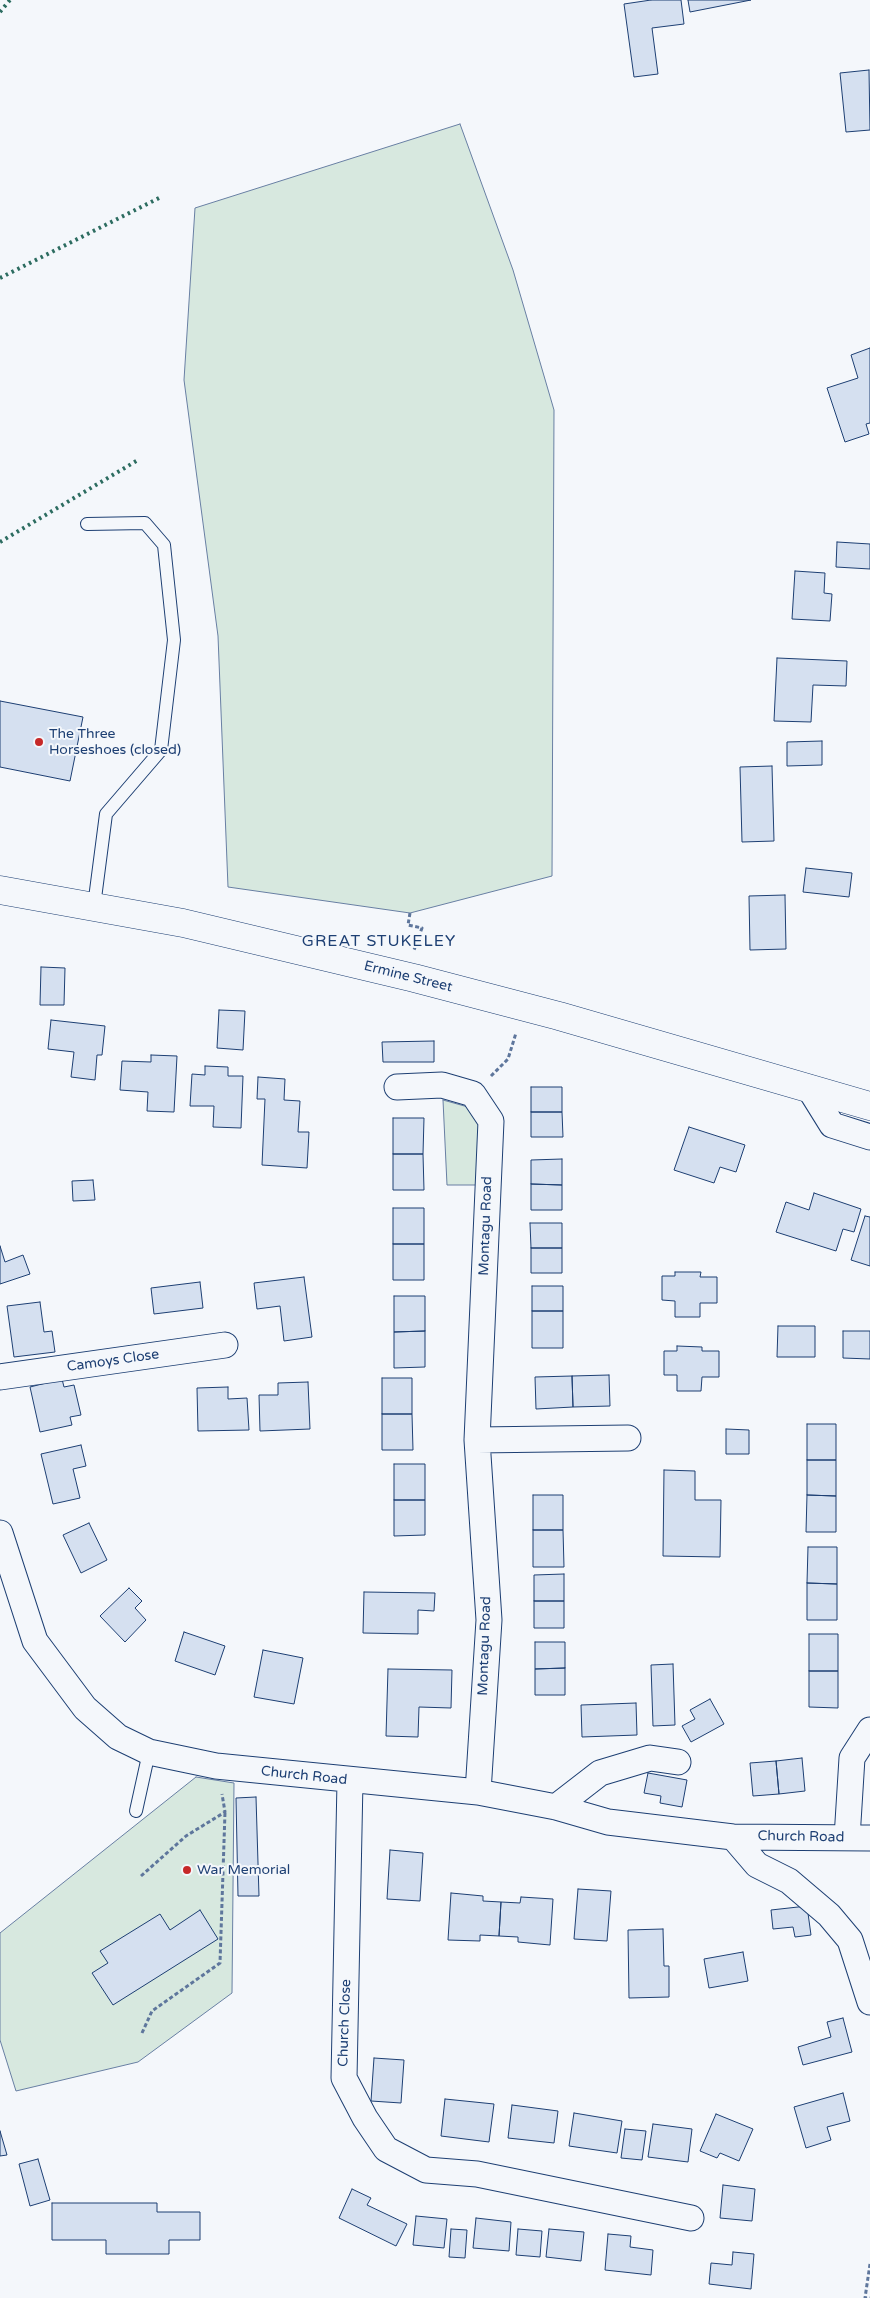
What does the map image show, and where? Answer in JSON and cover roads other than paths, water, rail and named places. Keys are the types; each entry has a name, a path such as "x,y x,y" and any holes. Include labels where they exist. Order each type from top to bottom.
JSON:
{"street":[{"name":"Ermine Street","path":"0,890 183,923 414,978 559,1016 870,1106"},
{"name":"Montagu Road","path":"397,1086 442,1085 473,1094 490,1121 477,1440 488,1620 478,1792"},
{"path":"809,1088 832,1125 870,1137"},
{"name":"Camoys Close","path":"0,1377 225,1345"},
{"path":"477,1440 628,1438"},
{"name":"Church Road","path":"0,1533 35,1641 85,1708 118,1738 149,1752 216,1766 350,1781 478,1792 556,1807 608,1822 733,1836 859,1838"},
{"path":"859,1838 852,1758 870,1730"},
{"path":"556,1807 600,1773 650,1758 678,1762"},
{"name":"Church Close","path":"350,1781 344,2078 365,2118 386,2149 426,2170 477,2174 691,2218"},
{"name":"Church Road","path":"733,1836 757,1865 789,1881 830,1915 850,1940 870,2002"}],"lane":[{"path":"87,524 145,523 164,545 174,640 162,750 106,814 94,906"},
{"path":"136,1811 149,1752"}],"place":[{"name":"The Three Horseshoes (closed)","path":"39,742"},
{"name":"War Memorial","path":"187,1870"}],"district":[{"name":"GREAT STUKELEY","path":"379,942"}]}
